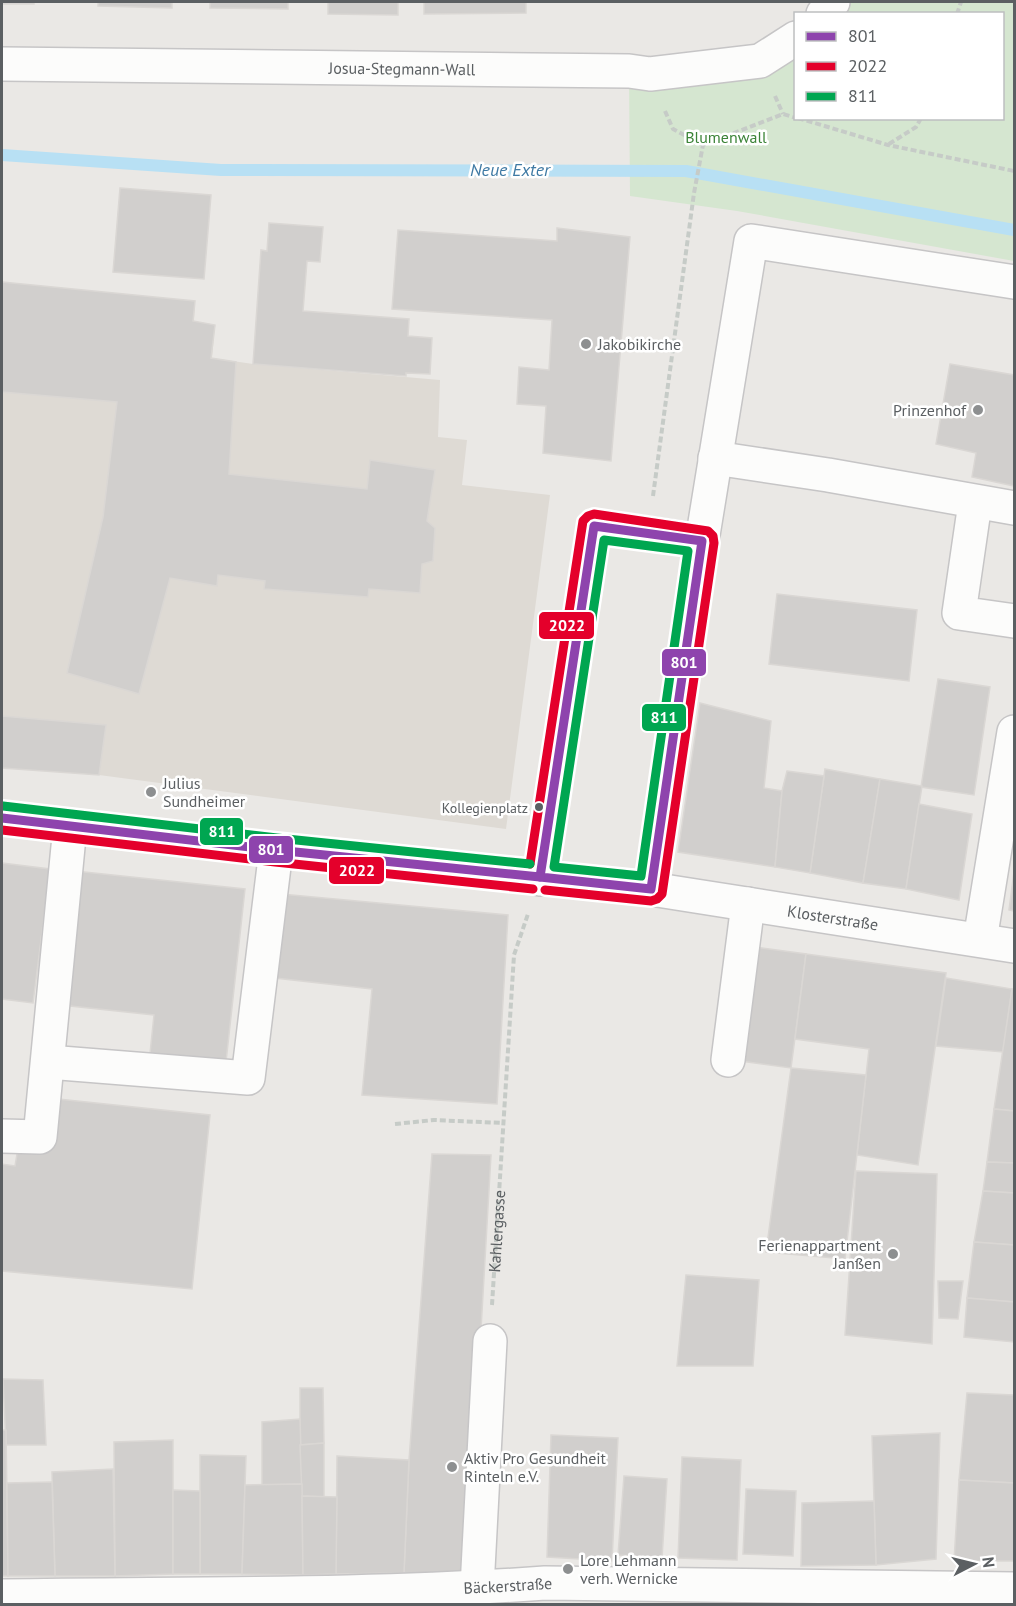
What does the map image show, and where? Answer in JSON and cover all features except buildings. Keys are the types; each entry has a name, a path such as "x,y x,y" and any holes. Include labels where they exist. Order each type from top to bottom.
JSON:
{"street":[{"name":"Josua-Stegmann-Wall","path":"2,64 629,71 650,74 760,61 794,39"},
{"path":"651,889 702,541 751,241 1014,282"},
{"path":"715,458 828,475 975,503 1014,508"},
{"path":"975,503 959,613 1014,621"},
{"path":"540,879 594,526 702,541"},
{"path":"980,940 1014,732"},
{"name":"Klosterstraße","path":"2,818 276,850 443,866 540,879 651,889 1014,946"},
{"path":"2,1136 40,1137 70,826"},
{"path":"48,1062 249,1078 276,850"},
{"path":"728,1060 748,904"},
{"path":"477,1588 490,1341"},
{"name":"Bäckerstraße","path":"2,1596 477,1588 544,1583 1014,1589"}],"path":[{"path":"650,74 673,129 703,145 783,114 794,117"},
{"path":"804,120 888,145 1014,171"},
{"path":"888,145 916,127 920,120"},
{"path":"648,532 703,145"},
{"name":"Kahlergasse","path":"490,1341 514,955 540,879"},
{"path":"395,1124 434,1120 504,1123"}],"shaded area":[{"path":"2,282 195,301 194,321 215,325 212,358 253,364 440,380 438,437 467,440 462,485 550,495 506,829 99,775 105,725 2,716"}],"green space":[{"name":"Blumenwall","path":"825,2 1014,2 1014,261 737,211 630,196 629,71 794,38 794,120 1004,120 1004,12 820,12"}],"waterway":[{"name":"Neue Exter","path":"2,155 221,170 686,171 1014,230"}],"transit line":[{"name":"2022","path":"530,864 583,521 594,514 708,531 713,536 714,543 662,894 651,901 545,890"},
{"name":"801","path":"594,526 702,541 651,889 540,877 594,526"},
{"name":"811","path":"604,540 688,551 641,876 554,867 604,540"},
{"name":"811","path":"3,806 277,838 530,864"},
{"name":"801","path":"2,818 276,850 540,877"},
{"name":"2022","path":"2,830 533,889"}],"place":[{"name":"Jakobikirche","path":"586,344"},
{"name":"Prinzenhof","path":"978,410"},
{"name":"Julius Sundheimer","path":"151,792"},
{"name":"Kollegienplatz","path":"539,807"},
{"name":"Ferienappartment Janßen","path":"893,1254"},
{"name":"Aktiv Pro Gesundheit Rinteln e.V.","path":"452,1467"},
{"name":"Lore Lehmann verh. Wernicke","path":"568,1569"}]}
